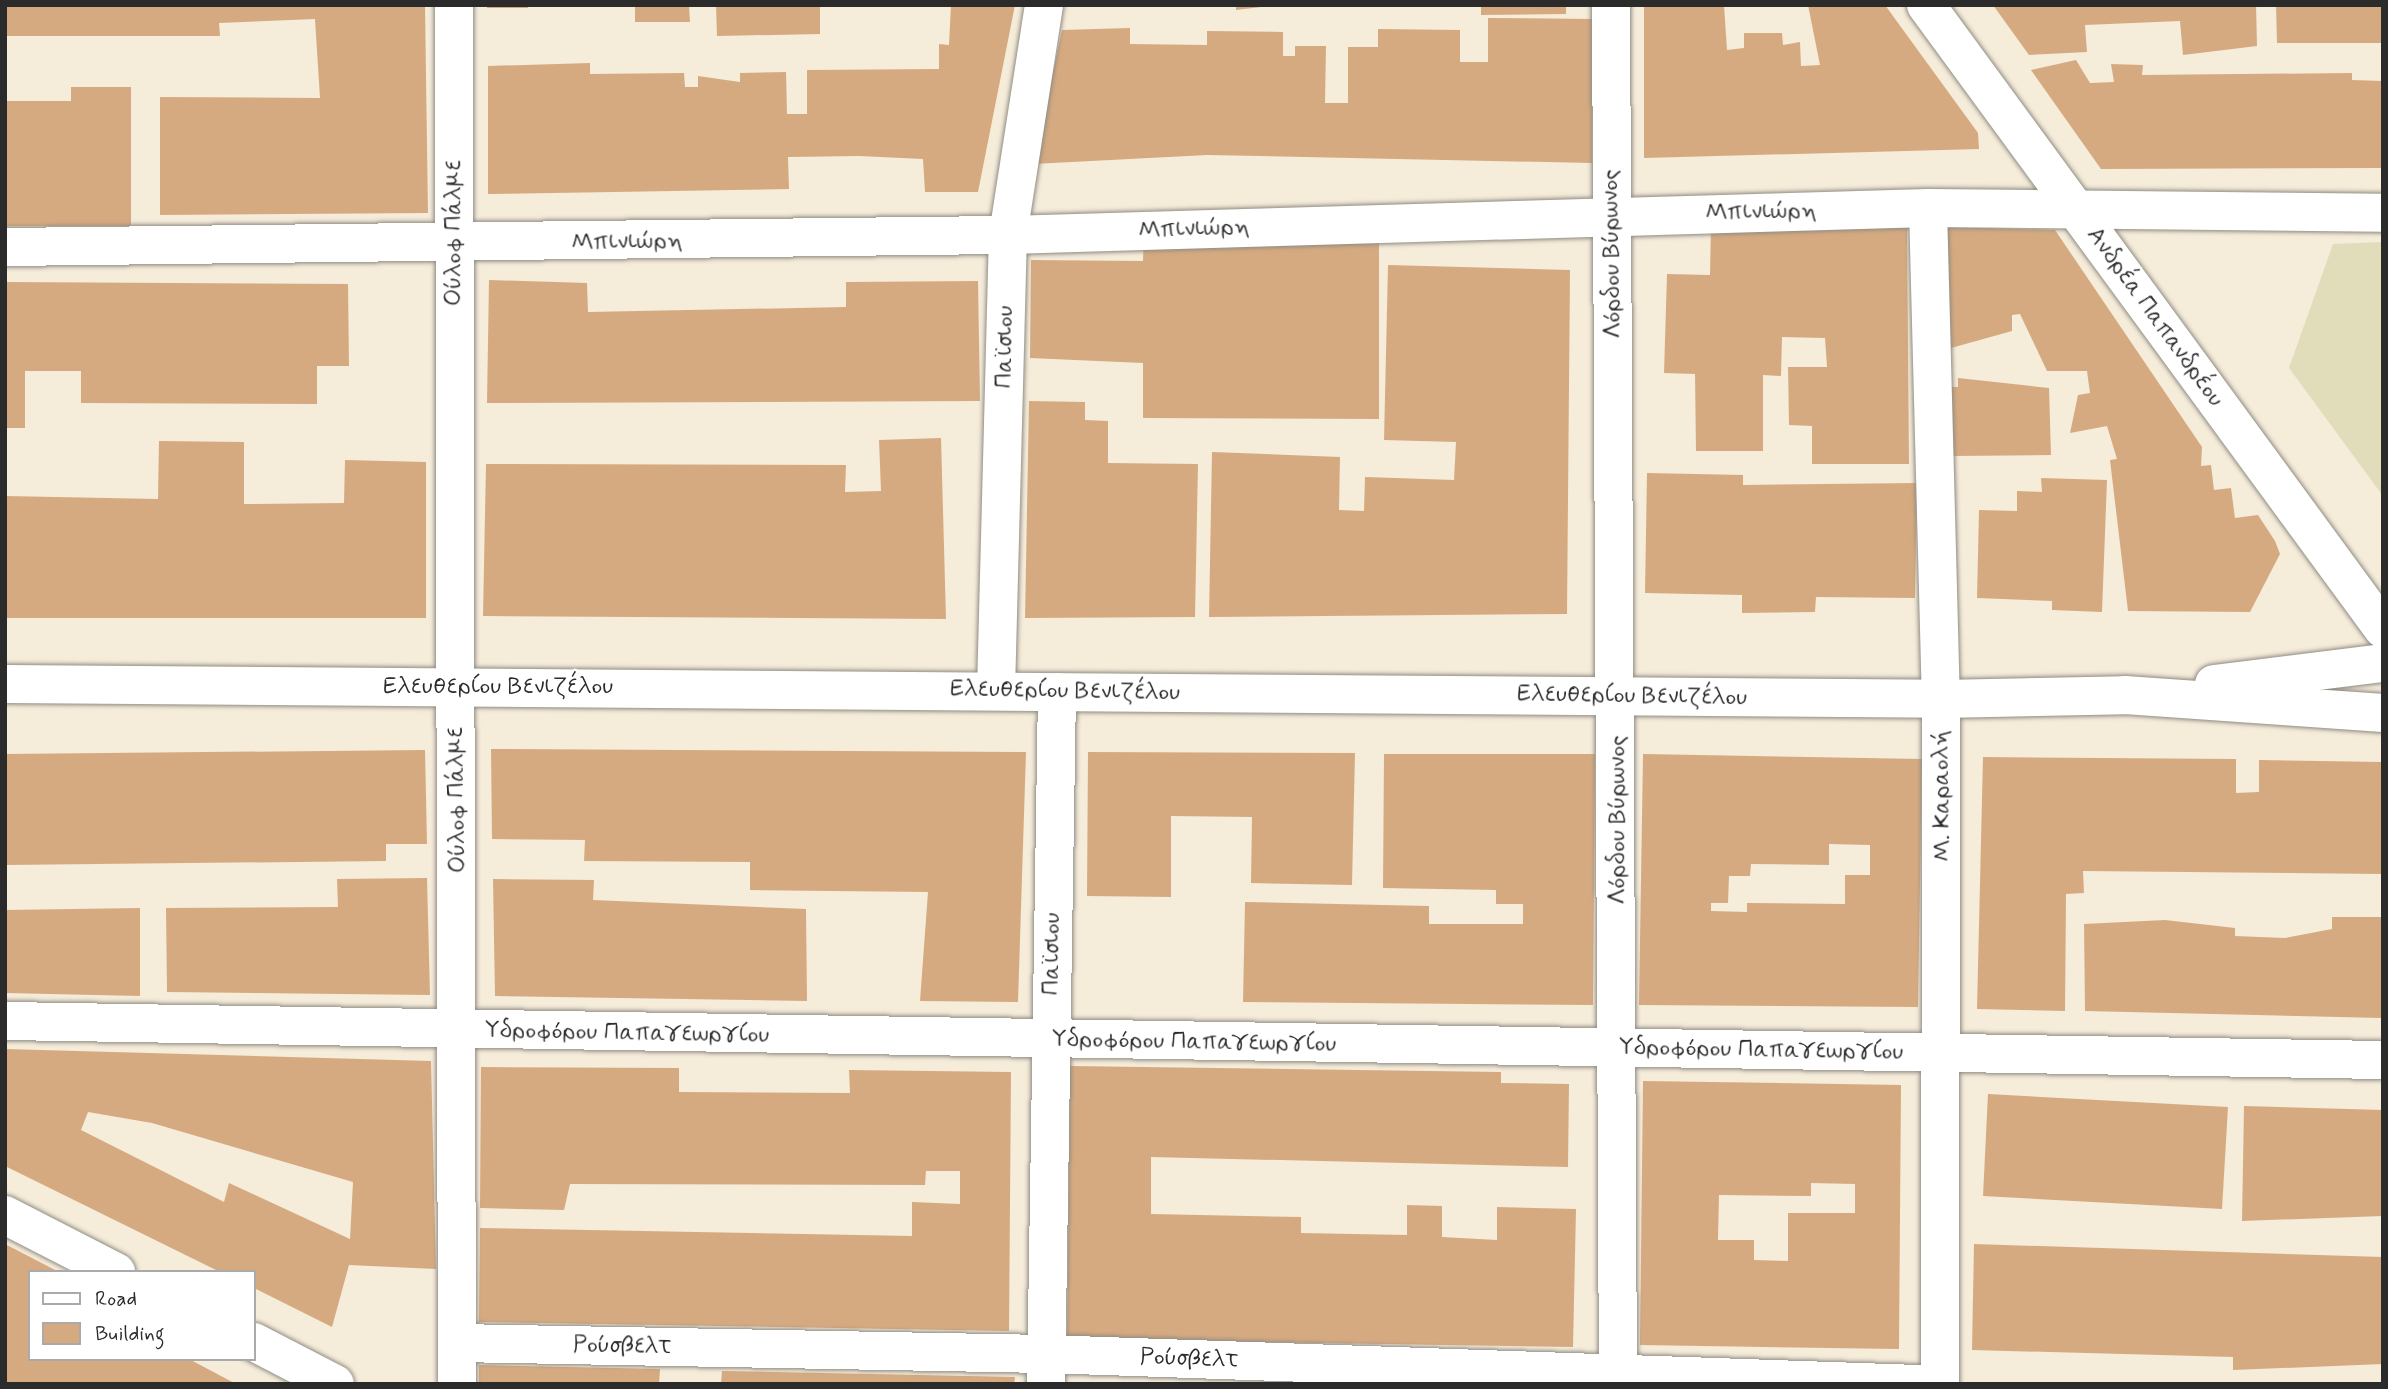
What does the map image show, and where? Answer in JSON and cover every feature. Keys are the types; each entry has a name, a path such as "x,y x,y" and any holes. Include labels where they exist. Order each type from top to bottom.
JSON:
{"street":[{"name":"Ούλοφ Πάλμε","path":"454,5 455,687 461,1031 457,1384"},
{"name":"Παϊσιου","path":"996,691 1008,235 1044,5"},
{"name":"Λόρδου Βύρωνος","path":"1611,5 1611,216 1618,696 1618,1379"},
{"name":"Ανδρέα Παπανδρέου","path":"1926,5 2383,629"},
{"name":"Μπινιώρη","path":"5,247 454,244 1008,235 1928,208 2383,213"},
{"name":"Μ. Καραολή","path":"1928,208 1941,699 1945,1053 1940,1384"},
{"name":"Ελευθερίου Βενιζέλου","path":"2125,695 2383,663"},
{"name":"Ελευθερίου Βενιζέλου","path":"5,684 1941,699 2125,695 2383,713"},
{"name":"Παϊσιου","path":"1046,1369 1057,692"},
{"name":"Υδροφόρου Παπαγεωργίου","path":"5,1021 461,1031 2383,1060"},
{"path":"5,1215 112,1270"},
{"path":"256,1343 335,1384"},
{"name":"Ρούσβελτ","path":"457,1343 1046,1369 1920,1384"}],"shaded area":[{"path":"2383,242 2383,496 2289,368 2333,244"}],"building":[{"path":"5,5 425,5 428,213 160,215 160,97 320,98 315,19 219,23 220,36 5,36"},
{"path":"487,5 528,5 528,8 487,8"},
{"path":"635,5 689,5 690,22 635,22"},
{"path":"716,5 820,5 820,34 717,36"},
{"path":"951,5 1015,5 978,192 925,192 923,159 859,156 788,157 789,189 488,194 488,66 590,63 590,74 684,73 685,87 698,87 698,76 740,82 740,73 786,72 787,114 807,114 807,70 939,69 939,44 949,45"},
{"path":"1236,5 1279,5 1236,10"},
{"path":"1481,5 1566,5 1566,14 1481,15"},
{"path":"1644,5 1724,5 1727,50 1744,48 1744,33 1782,33 1783,45 1800,42 1801,66 1820,65 1808,5 1885,5 1978,133 1979,149 1644,158"},
{"path":"1993,5 2256,5 2257,46 2183,55 2180,21 2085,25 2087,52 2029,55"},
{"path":"2276,5 2383,5 2383,43 2277,43"},
{"path":"1488,18 1593,19 1592,163 1207,155 1033,164 1062,30 1130,28 1130,44 1207,45 1207,31 1283,32 1283,56 1295,56 1295,46 1326,46 1325,103 1348,103 1348,47 1378,47 1378,29 1460,30 1460,62 1488,62"},
{"path":"2076,60 2090,83 2114,82 2111,64 2143,65 2142,75 2352,73 2352,80 2383,81 2383,168 2101,169 2031,70"},
{"path":"71,87 131,87 131,226 5,226 5,101 71,101"},
{"path":"1711,226 1907,228 1909,464 1812,464 1812,426 1789,425 1788,367 1827,367 1825,338 1782,337 1781,376 1763,375 1763,451 1696,451 1695,374 1664,373 1667,274 1710,275"},
{"path":"1945,227 2055,230 2202,447 2201,466 2211,465 2214,490 2231,488 2235,518 2258,515 2275,541 2280,554 2250,612 2128,611 2110,460 2117,459 2107,426 2070,433 2078,395 2090,393 2087,371 2047,371 2020,314 2012,315 2012,331 1951,348"},
{"path":"1144,234 1379,236 1379,419 1143,418 1143,363 1030,358 1031,260 1143,261"},
{"path":"1388,265 1570,270 1567,614 1209,617 1212,452 1340,457 1339,510 1364,511 1365,477 1454,480 1456,442 1384,440"},
{"path":"489,280 587,283 588,312 846,307 846,282 978,281 980,401 487,403"},
{"path":"5,282 348,284 349,366 317,366 317,404 81,403 81,371 25,371 25,428 5,428"},
{"path":"1958,378 2049,388 2051,455 1952,456 1950,387 1958,387"},
{"path":"1029,401 1085,402 1085,420 1108,421 1108,463 1198,464 1195,617 1025,618"},
{"path":"941,438 946,619 483,616 486,464 846,465 845,492 881,491 879,440"},
{"path":"159,441 244,442 244,504 344,503 345,460 426,462 426,618 5,618 5,496 158,499"},
{"path":"1647,473 1743,475 1743,485 1917,483 1915,598 1816,597 1815,612 1742,613 1742,595 1645,593"},
{"path":"2041,478 2107,480 2102,612 2052,610 2052,601 1977,598 1979,510 2017,511 2017,491 2042,492"},
{"path":"491,749 1026,752 1018,1002 920,1001 928,892 750,890 750,862 584,861 585,840 492,839"},
{"path":"425,750 427,844 386,844 386,861 5,865 5,754"},
{"path":"1088,752 1355,753 1352,885 1251,883 1252,817 1171,816 1171,897 1087,896"},
{"path":"1384,754 1595,754 1593,1005 1243,1002 1245,902 1429,906 1429,924 1523,924 1523,904 1496,904 1496,890 1383,888"},
{"path":"1643,754 1922,759 1918,1007 1639,1005","holes":["1829,844 1870,845 1870,875 1845,875 1845,904 1747,903 1747,912 1711,911 1711,903 1728,903 1729,876 1750,876 1751,864 1829,865"]},
{"path":"1983,757 2236,759 2236,793 2259,792 2259,760 2383,762 2383,874 2083,871 2084,893 2066,894 2065,1011 1977,1009"},
{"path":"427,878 430,995 167,992 166,908 338,907 337,879"},
{"path":"493,879 594,880 593,900 806,909 807,1001 495,996"},
{"path":"140,908 140,996 5,993 5,910"},
{"path":"2332,917 2383,917 2381,1018 2085,1011 2084,924 2165,920 2235,928 2235,936 2285,938 2332,929"},
{"path":"5,1049 431,1061 436,1269 349,1265 332,1327 256,1289 256,1270 216,1270 5,1166","holes":["88,1112 152,1123 353,1182 350,1239 229,1183 224,1202 81,1130"]},
{"path":"1070,1066 1501,1072 1501,1083 1569,1084 1568,1167 1151,1157 1151,1214 1301,1217 1301,1233 1407,1235 1407,1205 1442,1206 1442,1237 1497,1240 1497,1207 1576,1209 1573,1347 1067,1339"},
{"path":"481,1067 679,1068 679,1092 850,1093 849,1070 1011,1072 1009,1331 479,1322 480,1228 912,1236 912,1202 960,1204 960,1171 926,1171 925,1185 570,1184 564,1210 480,1208"},
{"path":"1643,1081 1901,1085 1899,1349 1640,1345","holes":["1811,1183 1855,1184 1855,1213 1788,1213 1788,1261 1754,1260 1754,1240 1718,1240 1719,1195 1811,1196"]},
{"path":"1988,1094 2228,1107 2222,1209 1983,1196"},
{"path":"2244,1106 2383,1110 2383,1216 2242,1221"},
{"path":"5,1244 55,1270 28,1270 28,1361 193,1361 236,1384 5,1384"},
{"path":"1974,1244 2383,1257 2383,1364 2233,1370 2233,1357 1972,1350"},
{"path":"479,1365 660,1369 659,1384 479,1384"},
{"path":"722,1371 1015,1377 1014,1384 721,1384"}]}
